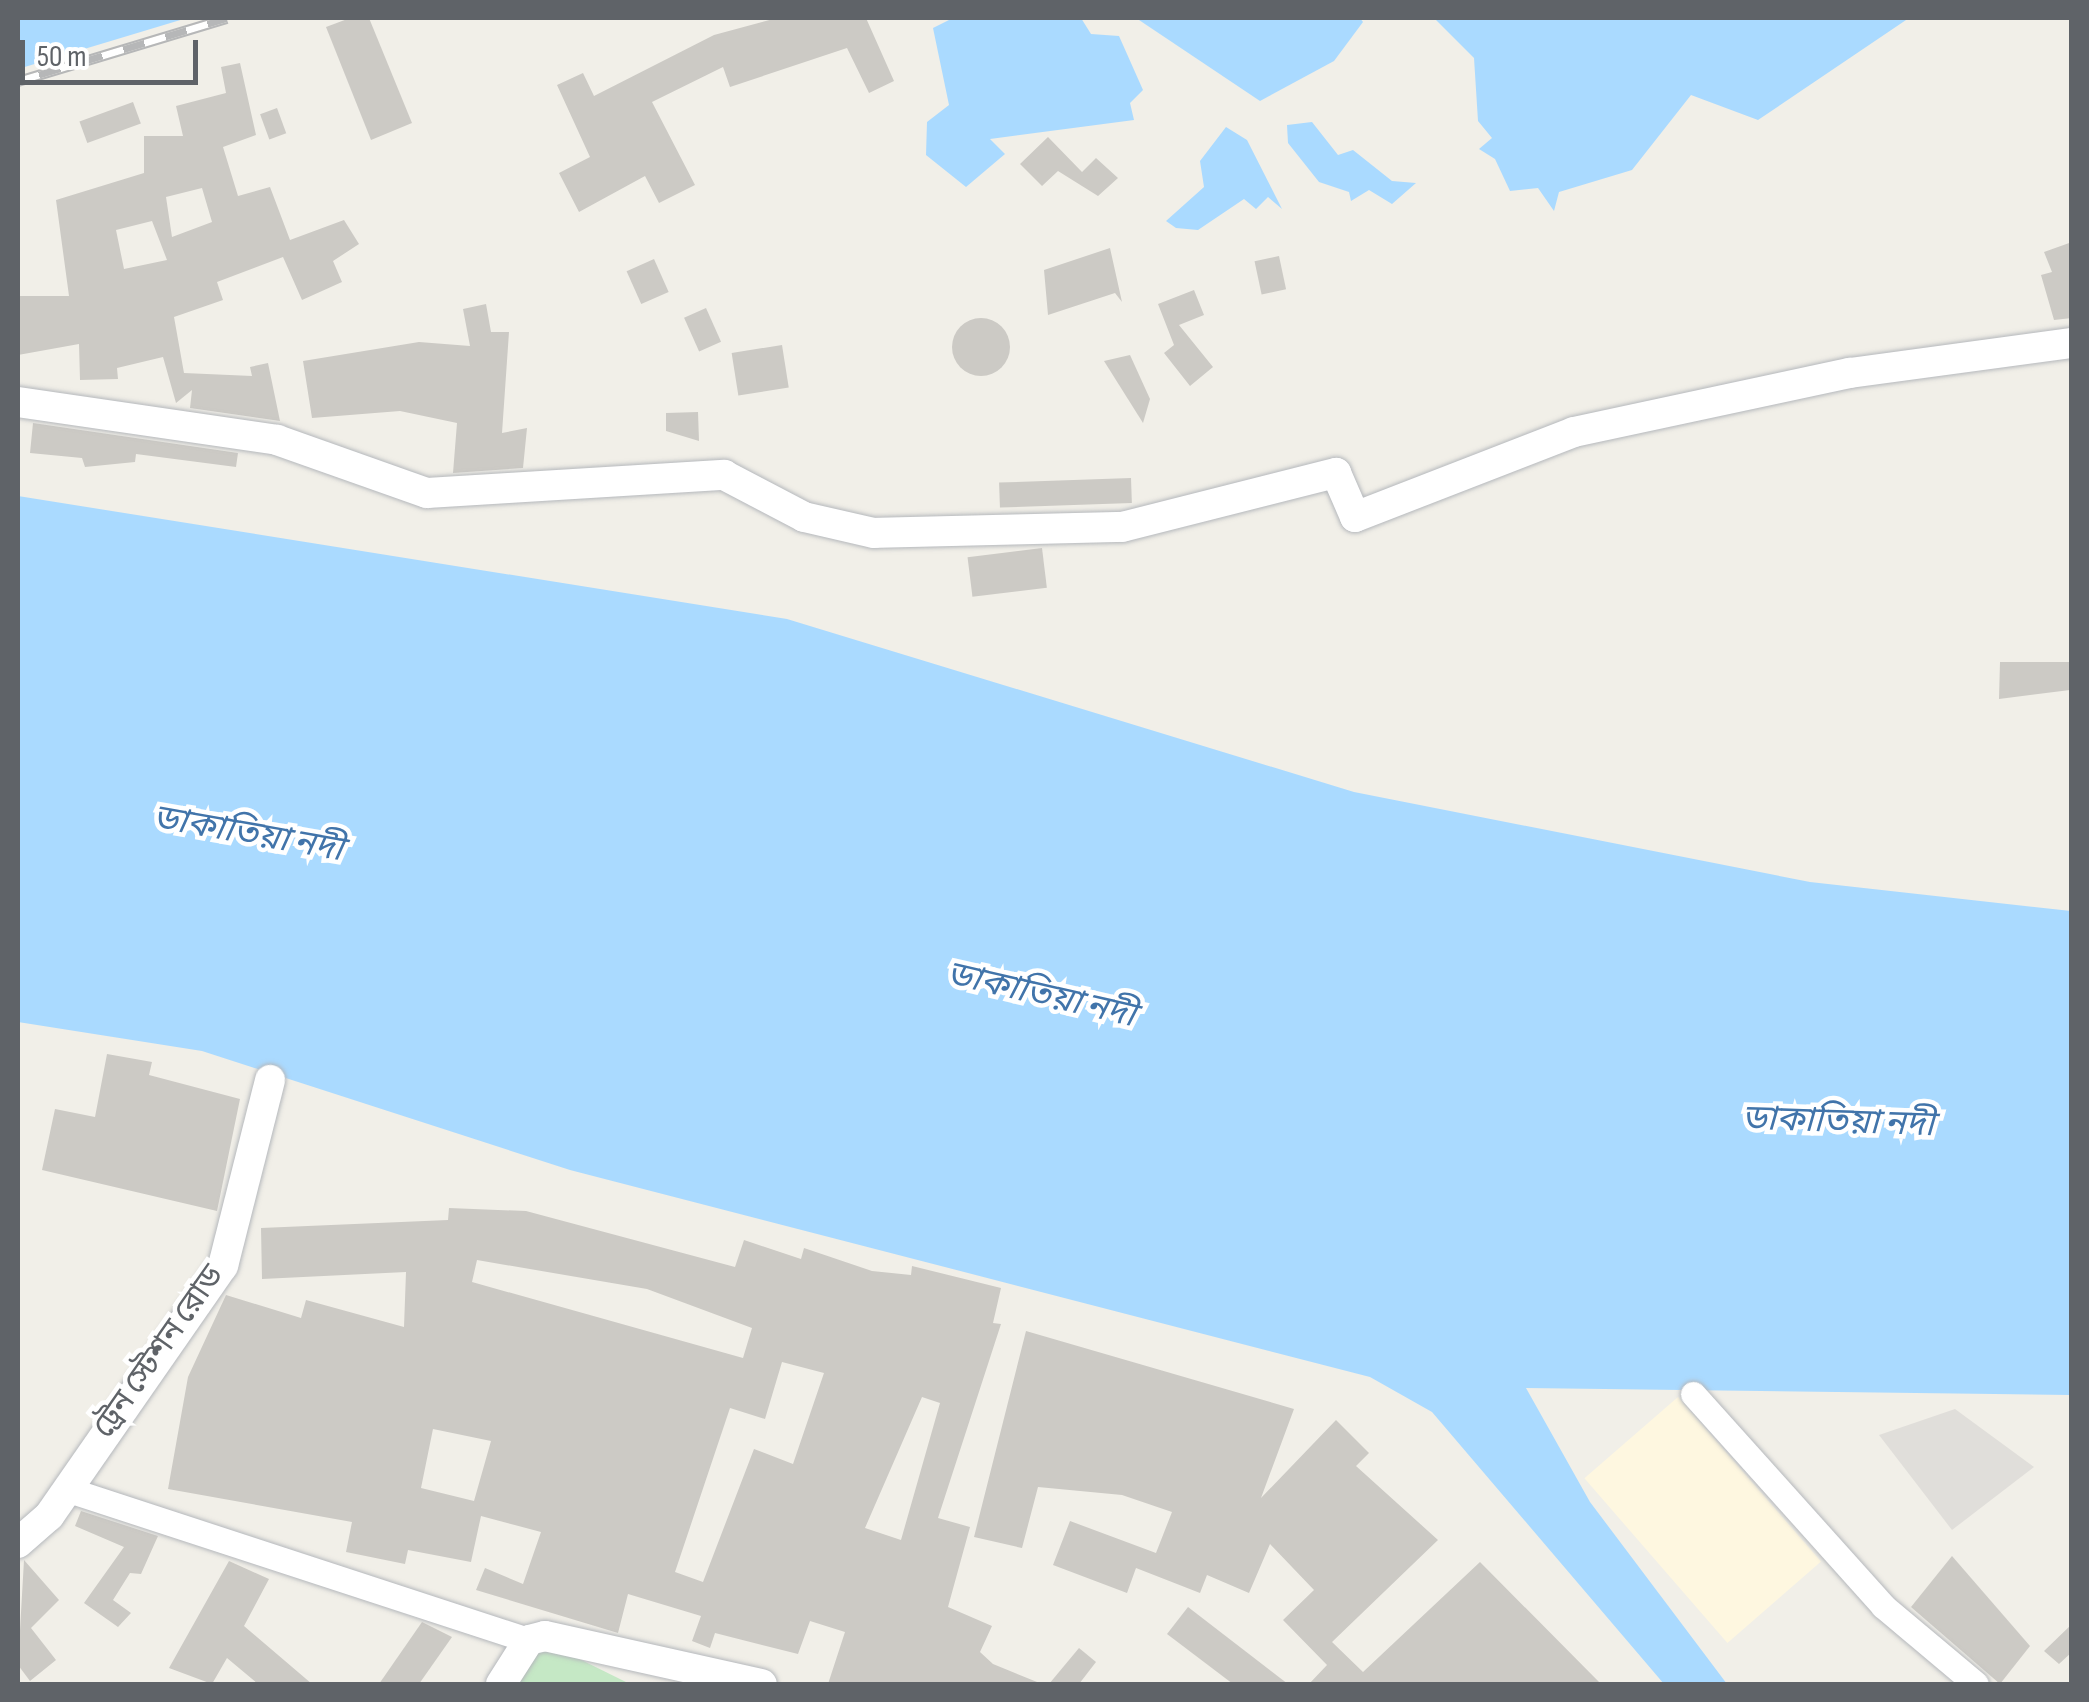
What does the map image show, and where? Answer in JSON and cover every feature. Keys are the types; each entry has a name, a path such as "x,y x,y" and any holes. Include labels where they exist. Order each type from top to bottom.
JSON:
{"street":[{"path":"18,402 277,440 428,493 724,476 804,517 874,532 1122,527 1336,473 1355,516 1574,432 1850,372 2072,342"},
{"name":"ট্রেন স্টেশন রোড","path":"18,1543 66,1489 223,1266 270,1080"},
{"path":"1693,1394 1884,1606 1976,1684"},
{"path":"66,1489 529,1640 575,1640 762,1684"},
{"path":"501,1684 529,1640"}],"shaded area":[{"path":"1678,1397 1821,1562 1727,1643 1584,1478"},
{"path":"1955,1409 2034,1467 1952,1530 1879,1435"}],"green space":[{"path":"533,1636 630,1684 509,1684"}],"water":[{"path":"18,18 187,18 18,69"},
{"path":"953,18 1081,18 1091,34 1119,36 1143,90 1130,103 1134,120 990,139 1005,154 966,187 926,155 927,122 949,105 933,28"},
{"path":"1136,18 1360,18 1363,22 1334,61 1260,101"},
{"path":"1434,18 1909,18 1758,120 1691,95 1632,170 1559,192 1554,211 1538,188 1510,191 1495,159 1479,149 1492,138 1478,121 1474,58"},
{"path":"1312,122 1338,155 1353,150 1392,181 1416,183 1392,204 1369,190 1351,201 1349,192 1319,182 1288,143 1287,125"},
{"path":"1226,127 1247,140 1282,209 1268,197 1256,209 1244,199 1198,230 1176,228 1166,221 1204,187 1200,161"},
{"name":"ডাকাতিয়া নদী","path":"18,496 787,619 1354,792 1810,882 2071,911 2071,1395 1526,1388 1590,1502 1727,1684 1664,1684 1432,1412 1370,1377 570,1170 202,1051 18,1022"}],"building":[{"path":"350,18 369,18 412,123 371,140 326,27"},
{"path":"777,18 866,18 894,81 869,93 847,48 730,87 723,67 652,102 695,185 659,203 645,176 579,212 559,173 590,157 557,85 583,73 594,96 714,35"},
{"path":"240,63 256,135 223,147 238,196 270,187 290,240 344,220 359,244 333,261 342,282 302,300 283,257 217,282 223,300 174,317 184,373 252,376 250,367 268,363 280,421 190,408 192,390 176,403 163,357 117,368 118,379 80,380 79,344 18,355 18,296 69,296 56,200 144,173 144,136 183,136 176,106 226,93 221,67","holes":["202,188 212,222 172,237 166,197","152,221 167,260 124,269 116,230"]},
{"path":"133,102 141,124 87,143 79,121"},
{"path":"277,108 286,133 269,140 260,114"},
{"path":"1048,137 1082,172 1096,158 1118,178 1098,196 1058,171 1042,186 1020,164"},
{"path":"2072,242 2072,318 2054,320 2041,275 2052,272 2044,252"},
{"path":"1110,248 1122,302 1115,293 1048,315 1044,270"},
{"path":"1279,256 1286,289 1262,294 1255,261"},
{"path":"654,259 669,292 641,304 627,271"},
{"path":"1194,290 1204,315 1179,325 1213,367 1190,386 1164,353 1174,345 1158,304"},
{"path":"486,304 491,332 509,332 502,433 527,428 523,468 453,473 457,423 400,411 312,418 303,361 419,342 470,346 463,309"},
{"path":"706,308 721,342 699,352 684,318"},
{"path":"981,318 1002,326 1010,347 1002,368 981,376 960,368 952,347 960,326"},
{"path":"782,345 789,387 738,395 732,353"},
{"path":"1130,355 1150,399 1143,423 1104,361"},
{"path":"698,412 699,441 666,431 666,413"},
{"path":"33,423 238,453 236,467 136,454 135,462 85,467 82,458 30,453"},
{"path":"1131,478 1132,503 1000,508 999,483"},
{"path":"1042,548 1047,588 972,597 968,557"},
{"path":"2000,662 2070,662 2070,690 1999,699"},
{"path":"107,1054 152,1062 149,1075 240,1099 217,1211 42,1170 55,1109 95,1117"},
{"path":"449,1208 526,1211 735,1267 744,1240 801,1259 804,1248 872,1271 911,1275 912,1266 1001,1288 993,1323 1001,1324 938,1518 970,1527 948,1607 992,1626 980,1652 993,1664 1042,1684 828,1684 845,1632 810,1621 798,1654 715,1633 710,1648 692,1641 701,1616 628,1594 618,1633 476,1590 485,1568 523,1584 541,1532 481,1516 471,1562 408,1550 405,1564 346,1552 352,1522 168,1489 188,1377 226,1295 301,1318 306,1300 404,1327 406,1272 262,1279 261,1228 448,1220","holes":["477,1260 647,1289 752,1328 743,1358 472,1282","782,1362 824,1373 793,1464 754,1449 703,1582 675,1572 730,1408 765,1419","922,1397 940,1403 901,1540 865,1528","433,1429 491,1441 474,1501 421,1488"]},
{"path":"1026,1331 1294,1409 1261,1498 1336,1420 1369,1453 1356,1466 1438,1540 1332,1642 1363,1672 1480,1562 1601,1684 1309,1684 1327,1665 1283,1620 1314,1590 1270,1544 1249,1593 1207,1575 1200,1593 1136,1568 1127,1593 1053,1565 1070,1521 1156,1553 1172,1512 1122,1495 1038,1487 1022,1548 974,1537"},
{"path":"81,1511 158,1536 141,1574 130,1573 113,1600 131,1613 118,1627 84,1603 124,1547 75,1526"},
{"path":"1952,1556 2030,1646 2000,1684 1911,1607"},
{"path":"24,1560 59,1600 31,1628 56,1660 30,1681 18,1665"},
{"path":"229,1561 269,1579 244,1626 312,1684 258,1684 227,1658 212,1684 169,1668"},
{"path":"1188,1607 1288,1684 1233,1684 1167,1634"},
{"path":"422,1622 452,1637 419,1684 379,1684"},
{"path":"2072,1624 2072,1652 2059,1664 2044,1651"},
{"path":"1079,1648 1096,1662 1079,1684 1049,1684"}],"railway":[{"path":"18,81 227,18"}]}
